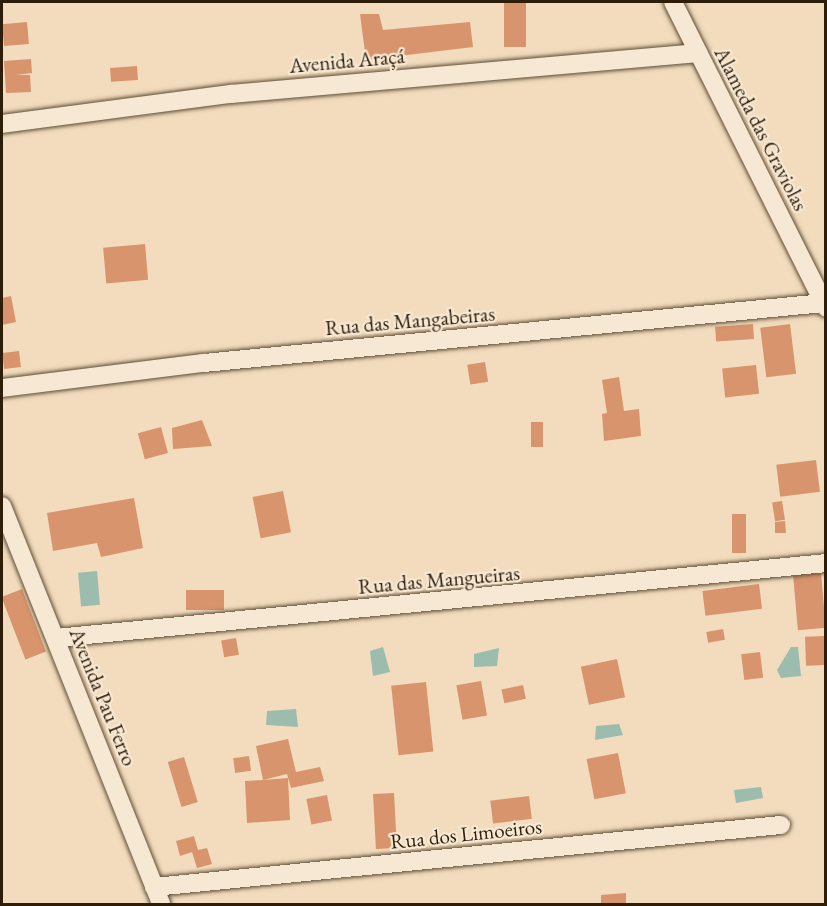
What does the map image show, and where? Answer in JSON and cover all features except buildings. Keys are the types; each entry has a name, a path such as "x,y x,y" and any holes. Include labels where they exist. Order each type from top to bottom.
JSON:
{"street":[{"name":"Alameda das Graviolas","path":"673,2 825,306"},
{"name":"Avenida Araçá","path":"2,124 231,94 698,53"},
{"name":"Rua das Mangabeiras","path":"2,388 204,363 825,306"},
{"name":"Avenida Pau Ferro","path":"2,506 161,904"},
{"name":"Rua das Mangueiras","path":"56,639 825,563"},
{"name":"Rua dos Limoeiros","path":"154,887 781,825"}],"shaded area":[{"path":"97,571 100,605 81,607 78,573"},
{"path":"383,647 390,672 373,676 370,651"},
{"path":"791,647 798,647 801,676 781,678 777,670"},
{"path":"499,648 497,666 474,667 474,654"},
{"path":"296,709 298,727 266,725 267,711"},
{"path":"619,724 623,735 595,740 596,726"},
{"path":"761,787 763,798 736,803 734,790"}]}
